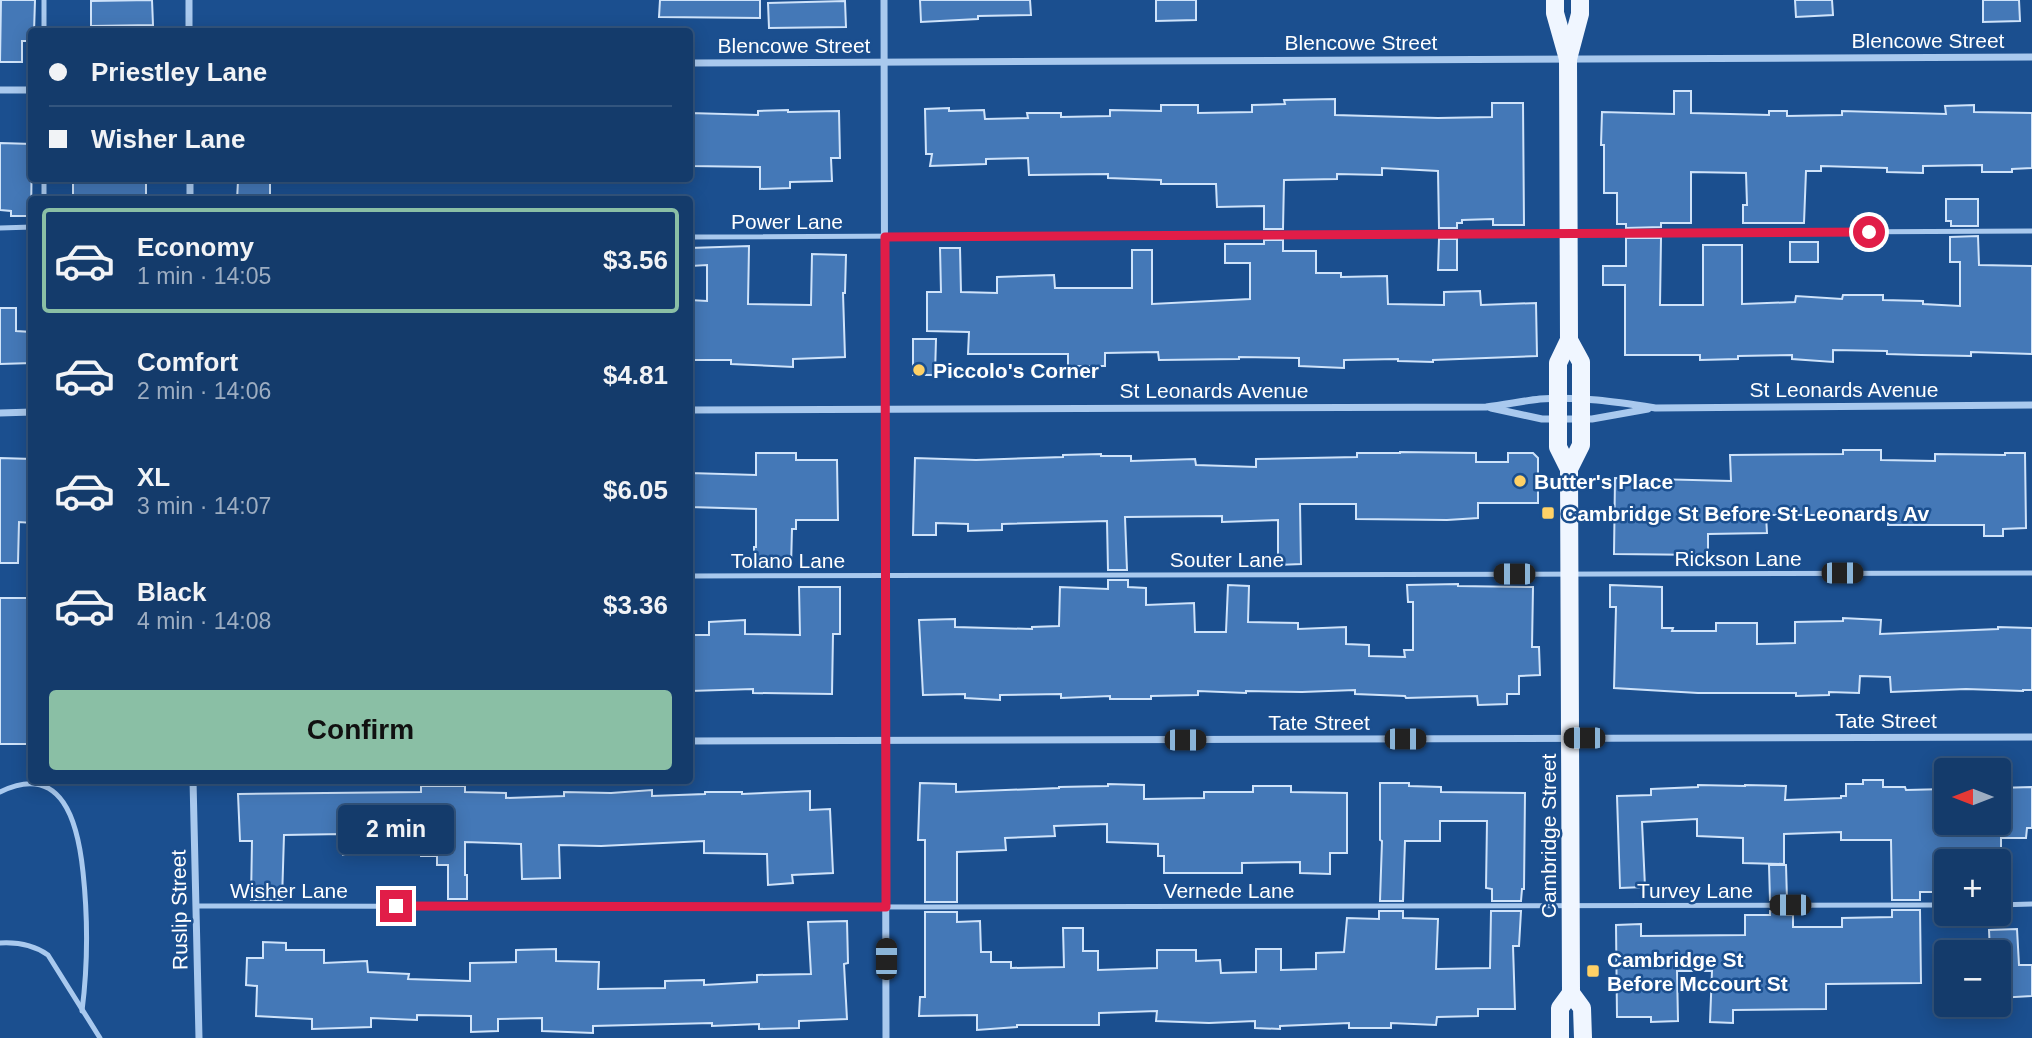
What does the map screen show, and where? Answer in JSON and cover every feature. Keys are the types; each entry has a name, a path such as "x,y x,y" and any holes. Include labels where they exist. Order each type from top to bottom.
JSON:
{"main road":[{"name":"Cambridge Street","path":"1555,0 1555,13 1568,59"},
{"name":"Cambridge Street","path":"1569,469 1558,447 1558,363 1569,340 1568,59 1580,14 1580,0"},
{"name":"Cambridge Street","path":"1560,1038 1560,1007 1571,993 1569,469 1581,445 1581,362 1569,340"},
{"name":"Cambridge Street","path":"1571,993 1583,1007 1583,1038"}],"street":[{"path":"189,0 189,28"},
{"path":"884,0 886,1038"},
{"name":"Blencowe Street","path":"693,63 2032,57"},
{"path":"0,90 28,90"},
{"name":"St Leonards Avenue","path":"693,410 1486,407 1541,399 1609,400 1656,408 2032,405"},
{"name":"St Leonards Avenue","path":"1486,407 1542,419 1609,417 1656,408"},
{"path":"0,412 28,412"},
{"name":"Tate Street","path":"693,741 2032,737"},
{"name":"Ruslip Street","path":"193,784 199,1038"}],"lane":[{"path":"44,0 44,28"},
{"path":"0,228 28,228"},
{"name":"Power Lane","path":"693,237 2032,231"},
{"name":"Rickson Lane","path":"1569,574 2032,573"},
{"name":"Souter Lane","path":"886,575 1569,574"},
{"name":"Tolano Lane","path":"693,576 886,575"},
{"path":"0,792 23,785 53,790 65,803 74,822 81,858 88,942 82,1010"},
{"path":"2011,905 2032,904"},
{"name":"Turvey Lane","path":"1571,905 1934,905"},
{"name":"Vernede Lane","path":"886,907 1571,905"},
{"name":"Wisher Lane","path":"197,906 886,907"},
{"path":"0,943 36,948 48,956 100,1038"}],"building":[{"path":"1,0 35,0 34,28 28,28 28,41 22,41 22,62 0,62"},
{"path":"152,0 153,25 91,26 91,1"},
{"path":"660,0 760,0 760,18 659,17"},
{"path":"920,0 1030,0 1031,15 978,16 978,19 921,22"},
{"path":"1156,0 1196,0 1196,20 1156,21"},
{"path":"1795,0 1832,0 1833,15 1796,17"},
{"path":"1983,0 2019,0 2020,21 1983,22"},
{"path":"845,1 846,27 769,28 768,3"},
{"path":"1674,91 1691,91 1691,113 1769,115 1769,111 1787,111 1787,116 1842,115 1842,111 1946,114 1945,106 1974,105 1974,112 2032,113 2032,168 2012,169 2012,172 1982,172 1982,165 1923,166 1923,173 1887,172 1887,168 1821,166 1821,171 1806,171 1804,223 1743,223 1743,205 1747,205 1746,173 1691,172 1691,223 1661,223 1661,227 1626,228 1626,224 1617,224 1617,193 1604,193 1602,112 1674,114"},
{"path":"1335,99 1335,115 1438,118 1492,117 1492,103 1523,103 1524,225 1493,225 1493,219 1462,220 1462,223 1457,223 1457,228 1439,228 1438,171 1382,168 1382,175 1337,174 1337,179 1284,180 1283,229 1264,229 1264,206 1217,207 1216,184 1161,184 1161,180 1108,178 1108,174 1029,175 1028,158 986,159 986,164 930,166 932,154 926,154 925,109 984,110 985,119 1028,118 1027,113 1061,113 1061,117 1110,116 1110,110 1161,111 1161,105 1198,105 1198,113 1252,112 1252,105 1285,104 1284,100"},
{"path":"758,111 839,111 840,158 831,158 832,181 790,182 790,188 760,189 760,167 693,166 693,113 758,115"},
{"path":"0,143 28,144 28,182 31,182 28,216 11,216 11,211 0,210"},
{"path":"73,182 146,182 146,196 73,196"},
{"path":"238,182 270,183 270,196 237,196"},
{"path":"1946,199 1978,199 1978,226 1951,226 1951,221 1946,221"},
{"path":"1978,236 1979,265 2032,266 2032,354 1971,352 1971,356 1921,355 1833,350 1833,362 1792,359 1792,355 1700,360 1700,355 1625,355 1625,285 1603,285 1603,266 1626,266 1626,238 1661,238 1660,305 1703,305 1703,245 1742,245 1742,304 1795,302 1796,296 1842,299 1843,295 1883,295 1883,300 1923,301 1923,304 1960,306 1960,262 1950,262 1950,237"},
{"path":"1439,239 1457,239 1457,270 1438,270"},
{"path":"1264,240 1283,240 1283,251 1316,251 1316,273 1341,273 1341,277 1387,276 1388,304 1444,305 1444,292 1480,291 1481,305 1536,303 1537,356 1433,362 1398,359 1344,360 1344,368 1299,366 1299,358 1159,360 1158,352 1105,353 1105,366 1068,366 1068,354 968,354 969,332 927,331 927,292 941,292 940,248 960,248 961,292 997,293 997,277 1054,275 1055,288 1132,288 1132,250 1152,250 1152,304 1250,299 1250,263 1225,263 1225,244 1264,244"},
{"path":"1790,242 1818,242 1818,262 1790,262"},
{"path":"749,246 748,304 811,305 812,254 846,255 843,293 845,357 793,359 793,367 731,364 731,360 693,360 693,300 707,301 707,265 693,266 693,248"},
{"path":"0,308 16,308 16,331 28,332 28,363 0,364"},
{"path":"913,339 936,339 935,375 913,375"},
{"path":"1843,450 1881,450 1881,460 1935,461 1935,454 2025,453 2026,528 2003,529 2003,536 1984,536 1984,525 1888,525 1888,511 1766,515 1767,533 1708,534 1708,555 1614,554 1615,478 1731,481 1730,455 1843,454"},
{"path":"756,453 796,453 796,460 837,460 838,520 796,520 796,529 792,529 791,567 754,566 756,509 693,507 693,473 756,475"},
{"path":"1357,453 1476,453 1476,462 1508,462 1508,453 1533,453 1538,458 1538,503 1478,503 1478,518 1447,520 1356,519 1356,504 1300,504 1301,564 1278,565 1278,520 1222,522 1222,516 1125,517 1127,570 1108,570 1107,521 1002,524 1002,530 968,531 968,524 936,523 936,535 913,535 915,458 976,460 1101,454 1131,456 1131,461 1195,459 1196,465 1256,467 1256,459 1357,457"},
{"path":"0,458 28,459 28,523 19,522 18,563 0,563"},
{"path":"1108,580 1128,580 1128,587 1146,588 1146,605 1194,603 1195,632 1226,632 1228,585 1249,586 1248,622 1298,623 1298,629 1346,627 1346,644 1369,645 1369,656 1405,657 1404,650 1413,650 1413,602 1408,602 1407,585 1533,587 1532,647 1539,647 1540,675 1519,676 1519,694 1507,694 1507,704 1478,705 1477,696 1406,698 1355,694 1355,690 1246,693 1198,691 1198,695 1151,696 1151,699 1110,699 1110,696 1061,698 1061,694 1000,695 1000,700 965,698 965,694 923,695 919,620 955,619 955,627 1032,629 1059,626 1060,587 1108,589"},
{"path":"1610,585 1662,587 1662,628 1673,628 1672,631 1716,631 1716,623 1757,623 1757,644 1795,643 1795,622 1843,621 1843,618 1881,620 1880,634 1998,627 2032,628 2032,690 1891,692 1890,677 1860,676 1859,693 1829,692 1829,695 1698,693 1614,688 1616,607 1610,607"},
{"path":"799,587 840,587 840,634 833,634 832,694 753,693 753,689 693,691 693,635 709,635 709,622 745,620 745,634 800,635"},
{"path":"0,598 28,598 28,744 0,744"},
{"path":"1863,780 1883,780 1883,787 1934,789 1934,835 2011,835 2011,788 2032,787 2032,828 2027,828 2026,838 2001,838 2001,849 1934,849 1934,892 1920,892 1920,900 1892,900 1891,840 1841,840 1841,832 1784,834 1784,864 1743,863 1743,838 1697,836 1697,819 1642,822 1645,887 1620,888 1617,796 1651,795 1651,789 1745,785 1786,786 1785,800 1841,798 1846,796 1846,784 1863,784"},
{"path":"920,783 956,784 956,792 1108,784 1144,785 1144,799 1204,798 1204,792 1253,792 1253,786 1291,786 1291,792 1347,793 1347,853 1330,853 1330,874 1300,873 1300,862 1242,863 1242,873 1164,873 1164,856 1158,856 1158,844 1107,842 1107,824 1054,826 1055,836 1005,838 1006,850 957,852 957,902 925,902 925,840 918,840"},
{"path":"1380,783 1441,787 1441,792 1525,793 1524,889 1521,901 1492,901 1492,889 1486,888 1487,821 1440,821 1440,841 1405,841 1403,901 1380,901"},
{"path":"421,786 465,786 465,792 506,793 506,798 564,796 564,792 652,790 652,796 705,792 742,794 810,791 810,810 830,809 833,873 792,875 793,883 768,885 767,854 704,853 704,841 601,846 559,845 560,878 522,879 521,844 465,842 467,899 448,899 448,865 437,865 437,856 421,856 421,849 370,849 370,855 343,855 343,834 284,835 282,900 251,900 252,841 240,841 238,794 421,792"},
{"path":"1769,865 1786,865 1787,900 1770,900"},
{"path":"1892,910 1920,910 1921,983 1826,984 1826,1009 1733,1010 1733,1023 1710,1022 1712,971 1677,971 1678,1021 1651,1022 1651,1017 1617,1017 1616,925 1641,924 1641,936 1745,935 1745,915 1770,915 1770,911 1787,911 1787,915 1793,915 1793,927 1842,927 1842,918 1892,917"},
{"path":"1379,911 1403,911 1403,918 1438,919 1436,969 1490,968 1491,911 1521,911 1519,946 1513,946 1515,1009 1478,1009 1478,1016 1437,1017 1436,1025 1391,1023 1391,1028 1349,1028 1349,1023 1280,1026 1280,1029 1255,1028 1255,1021 1156,1021 1157,1011 1099,1013 1099,1025 1017,1025 977,1030 977,1015 919,1016 920,997 925,997 925,912 957,912 957,922 980,921 981,952 991,952 991,962 1011,962 1011,968 1064,967 1063,928 1083,928 1083,951 1098,951 1098,970 1157,968 1157,950 1196,950 1196,961 1220,960 1221,973 1256,972 1256,949 1281,949 1281,970 1316,969 1316,953 1344,952 1347,918 1379,919"},
{"path":"847,921 848,963 844,964 847,1019 799,1021 799,1028 759,1029 759,1024 712,1026 712,1023 593,1026 593,1033 542,1031 542,1018 498,1019 498,1031 471,1032 471,1016 417,1015 417,1020 371,1018 371,1027 312,1029 312,1019 256,1016 257,986 246,985 247,958 263,958 263,942 286,943 286,950 324,950 324,963 367,961 368,972 409,974 408,979 470,981 470,963 516,962 516,950 556,949 556,961 599,962 598,989 665,988 665,981 704,980 704,985 757,982 757,975 811,974 808,922"},
{"path":"2017,929 2019,965 2032,965 2032,996 2011,997 2011,940 1989,940 1989,930"}],"place":[{"name":"Piccolo's Corner","path":"919,370"},
{"name":"Butter's Place","path":"1520,481"},
{"name":"Cambridge St Before St Leonards Av","path":"1548,513"},
{"name":"Cambridge St Before Mccourt St","path":"1593,971"}],"route":[{"path":"396,906 886,907 885,237 1869,232"}]}
